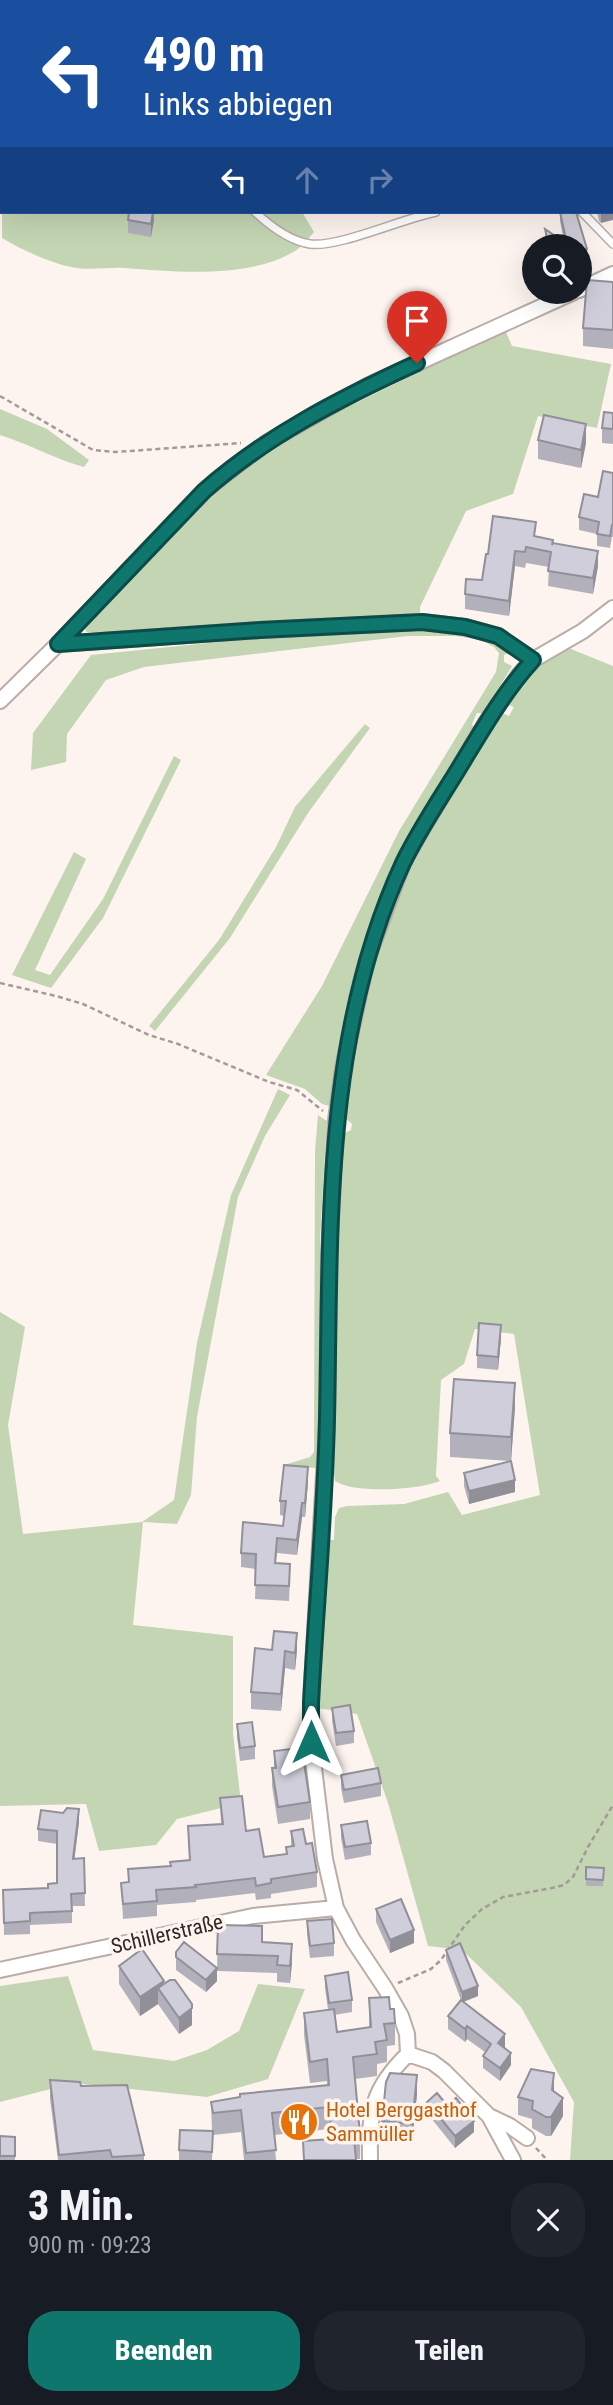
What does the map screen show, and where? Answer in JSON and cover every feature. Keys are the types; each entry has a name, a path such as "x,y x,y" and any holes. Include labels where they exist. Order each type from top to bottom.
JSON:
{"street":[{"path":"592,284 613,275"},
{"path":"0,701 204,491 228,470 266,443 367,386 547,304"},
{"path":"370,2160 371,2124 379,2087 408,2054 404,2025 385,1988 352,1940 336,1908 325,1859 310,1724 327,1422 329,1255 336,1120 343,1068 366,963 403,863 485,724 519,675 533,660 583,631 613,608"},
{"path":"58,644 422,622 465,627 498,636 533,660"},
{"name":"Schillerstraße","path":"0,1970 253,1916 336,1908"},
{"path":"408,2054 427,2059 444,2071 489,2116 513,2160"},
{"path":"489,2116 527,2138"}],"lane":[{"path":"257,214 274,228 310,244 340,240 429,214"},
{"path":"584,214 613,244"}],"path":[{"path":"0,396 93,450 116,452 266,443"},
{"path":"0,983 83,1004 149,1035 178,1044 269,1082 297,1090 336,1120"},
{"path":"385,1988 431,1969 441,1960 465,1925 482,1909 503,1898 564,1885 573,1877 587,1847 613,1805"}],"green space":[{"path":"2,214 303,214 314,232 298,249 277,260 235,270 212,272 84,269 44,259 2,238"},
{"path":"505,330 512,346 611,364 597,428 538,416 513,494 466,511 420,607 420,617 146,632 86,632 85,623 205,497 282,439"},
{"path":"0,409 47,429 89,460 84,467 0,435"},
{"path":"407,628 447,630 491,639 509,653 504,655 504,662 512,666 484,713 477,713 472,724 474,728 419,818 375,913 353,981 329,1106 322,1104 305,1089 266,1075 322,986 399,831 496,672 499,653 481,640 456,636 408,636 144,667 106,680 67,734 66,762 31,770 33,733 91,655 247,639"},
{"path":"566,647 613,666 613,2160 570,2160 574,2102 521,2007 462,1950 428,1946 388,1803 357,1714 316,1708 327,1540 334,1540 335,1517 339,1508 404,1504 448,1492 462,1515 540,1495 514,1334 475,1329 464,1364 441,1380 436,1476 440,1481 417,1487 371,1489 356,1488 335,1481 332,1460 336,1238 341,1135 351,1130 352,1124 345,1118 349,1083 370,978 392,910 429,828 500,712 509,716 514,707 506,704 527,676"},
{"path":"365,724 370,728 308,813 230,938 155,1031 149,1026 219,940 276,847 295,807"},
{"path":"174,756 181,760 103,918 51,988 12,975 74,852 86,859 35,970 50,975 103,899"},
{"path":"278,1089 290,1095 265,1136 238,1197 197,1417 191,1495 177,1524 143,1522 133,1625 233,1636 233,1733 241,1803 177,1819 156,1845 99,1851 86,1804 0,1806 0,1312 25,1327 8,1425 23,1534 142,1522 174,1500 197,1343 231,1195"},
{"path":"318,1115 327,1121 320,1240 321,1382 317,1468 281,1466 310,1457 314,1452 315,1151"},
{"path":"68,1976 93,2050 174,2061 207,2050 239,2031 258,1984 305,1989 268,2079 207,2097 74,2083 0,2102 0,1986"}],"building":[{"path":"129,214 153,214 151,224 128,220"},
{"path":"560,214 577,214 583,234 565,234"},
{"path":"592,280 613,282 613,330 583,328 585,304 592,304"},
{"path":"604,412 613,413 613,429 602,428"},
{"path":"544,415 586,424 581,450 538,440"},
{"path":"603,471 613,473 613,525 610,536 597,534 599,522 579,517 584,494 598,497"},
{"path":"493,516 536,522 534,536 553,540 552,545 553,543 598,551 593,578 548,571 551,552 526,547 525,552 515,551 509,601 465,594 466,579 482,580"},
{"path":"479,1323 501,1325 498,1357 477,1355"},
{"path":"454,1379 515,1383 511,1437 450,1433"},
{"path":"511,1461 515,1480 469,1491 464,1473"},
{"path":"284,1465 308,1467 305,1503 302,1503 297,1540 277,1538 275,1563 290,1564 289,1586 255,1585 256,1554 241,1553 243,1522 283,1526 286,1501 280,1501"},
{"path":"274,1631 297,1633 295,1653 285,1651 281,1694 251,1692 255,1648 272,1650"},
{"path":"350,1705 354,1731 336,1733 332,1708"},
{"path":"252,1722 255,1746 240,1748 237,1724"},
{"path":"299,1748 310,1802 278,1807 272,1768 276,1768 274,1751"},
{"path":"378,1768 381,1783 344,1790 341,1775"},
{"path":"242,1796 246,1831 259,1829 264,1857 287,1854 286,1847 294,1846 291,1831 303,1829 306,1844 312,1843 317,1872 271,1879 271,1883 256,1886 255,1878 156,1890 157,1901 123,1904 121,1883 129,1882 128,1869 171,1866 170,1862 190,1860 188,1826 223,1824 220,1798"},
{"path":"67,1808 79,1809 73,1859 84,1858 85,1893 71,1894 72,1911 30,1913 30,1921 4,1923 3,1890 48,1888 48,1884 57,1883 57,1831 38,1829 41,1810 63,1813"},
{"path":"367,1821 371,1843 345,1847 341,1825"},
{"path":"586,1867 604,1868 603,1880 586,1879"},
{"path":"401,1899 414,1930 390,1940 376,1909"},
{"path":"332,1919 334,1943 310,1946 307,1921"},
{"path":"218,1925 262,1926 262,1942 292,1944 290,1966 277,1965 278,1956 217,1954"},
{"path":"184,1942 217,1968 206,1980 176,1957 176,1952"},
{"path":"460,1943 478,1986 462,1992 446,1950"},
{"path":"142,1949 164,1981 140,1997 119,1966"},
{"path":"348,1972 352,2000 329,2003 325,1976"},
{"path":"170,1980 175,1980 192,2004 192,2008 179,2018 158,1988"},
{"path":"389,1997 390,2009 394,2009 395,2023 384,2024 387,2040 375,2042 377,2054 353,2057 360,2134 360,2137 354,2138 356,2160 304,2160 303,2141 332,2139 329,2107 272,2113 276,2150 246,2153 241,2110 213,2113 211,2102 240,2097 240,2094 329,2085 327,2059 310,2062 304,2013 334,2009 337,2032 371,2027 369,1998"},
{"path":"461,2000 505,2034 498,2043 511,2053 500,2068 483,2056 491,2044 448,2016"},
{"path":"531,2069 554,2073 552,2090 563,2098 551,2117 532,2109 533,2101 518,2097"},
{"path":"390,2073 417,2075 412,2124 382,2121 386,2082"},
{"path":"50,2080 80,2082 81,2086 127,2085 144,2155 112,2157 110,2150 59,2155"},
{"path":"437,2093 447,2105 456,2098 474,2121 455,2136 427,2102"},
{"path":"180,2130 213,2131 212,2152 179,2150"},
{"path":"0,2136 15,2137 15,2156 0,2156"}],"place":[{"name":"Hotel Berggasthof Sammüller","path":"299,2122"}],"route":[{"path":"311,1742 327,1422 329,1255 336,1120 355,1004 366,963 403,863 485,724 519,675 533,660 498,636 465,627 422,622 58,644 204,491 228,470 293,426 367,386 417,363"}]}
